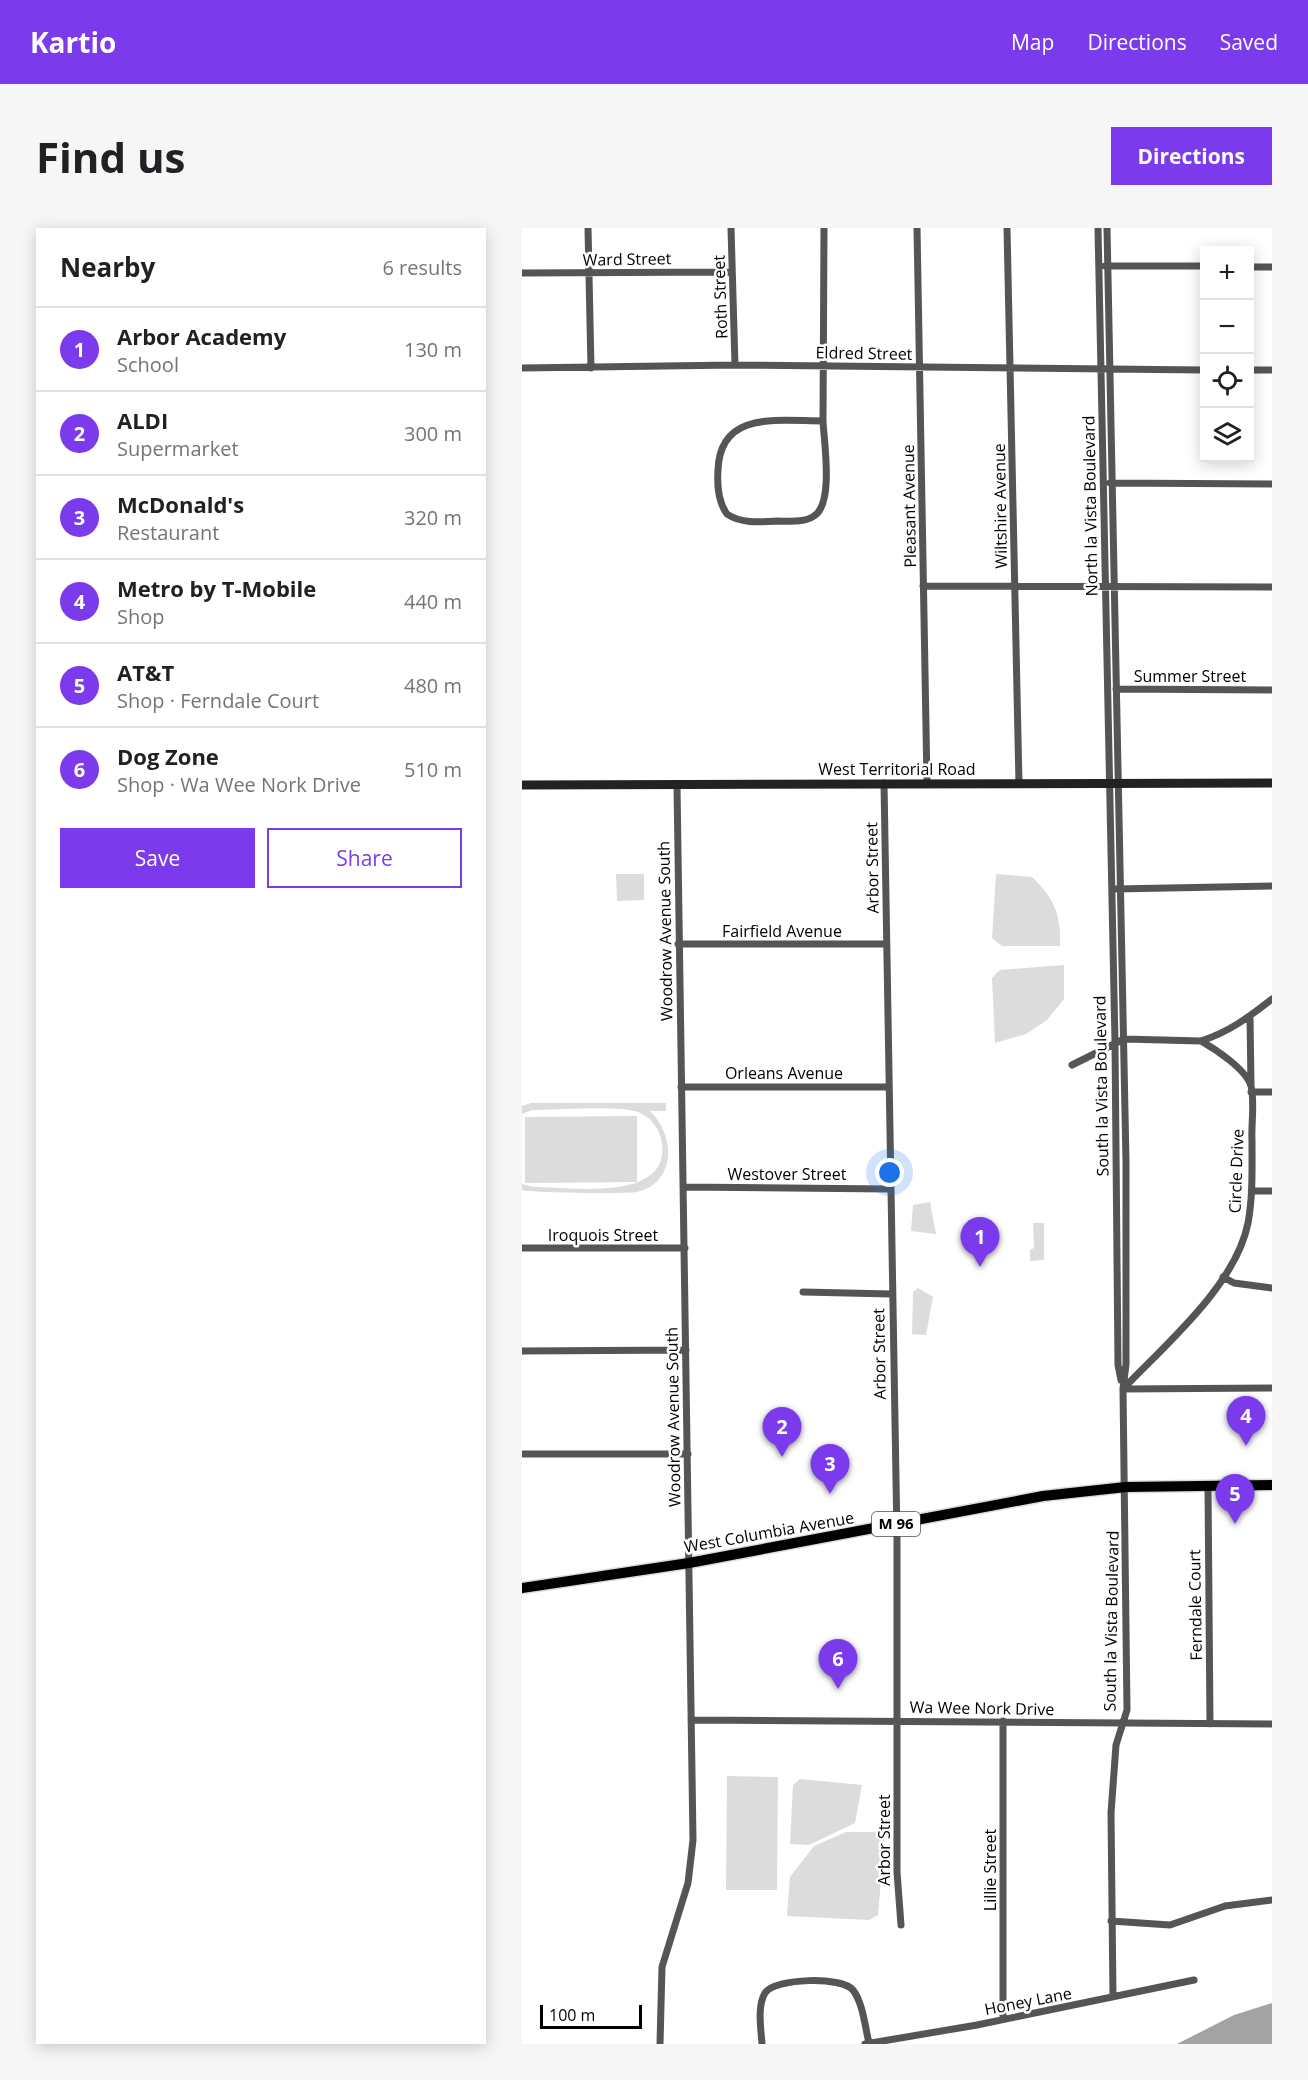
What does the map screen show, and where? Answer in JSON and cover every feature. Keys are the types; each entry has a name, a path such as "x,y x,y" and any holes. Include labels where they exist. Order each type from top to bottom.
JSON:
{"main road":[{"name":"West Columbia Avenue","path":"522,1588 688,1563 1043,1496 1126,1487 1272,1485"}],"street":[{"path":"588,228 591,368"},
{"name":"Roth Street","path":"731,228 735,365"},
{"path":"823,421 750,424 737,428 727,437 721,448 718,474 719,497 727,514 741,520 797,521 814,516 820,511 826,496 823,421 824,228"},
{"name":"Pleasant Avenue","path":"917,228 927,783"},
{"name":"Wiltshire Avenue","path":"1007,228 1019,784"},
{"name":"North la Vista Boulevard","path":"1098,228 1105,587 1114,783"},
{"name":"North la Vista Boulevard","path":"1107,228 1118,689 1114,783"},
{"path":"1098,266 1200,266"},
{"path":"1254,267 1272,267"},
{"name":"Ward Street","path":"522,273 732,272"},
{"name":"Eldred Street","path":"522,368 735,365 1200,370"},
{"path":"1254,370 1272,370"},
{"path":"1103,483 1272,484"},
{"path":"923,586 1272,587"},
{"name":"Summer Street","path":"1108,690 1272,690"},
{"name":"Arbor Street","path":"884,783 896,1524 897,1872 901,1925"},
{"name":"South la Vista Boulevard","path":"1113,1997 1112,1794 1116,1745 1127,1710 1123,1389 1126,1364 1126,1161 1121,888 1114,783"},
{"name":"South la Vista Boulevard","path":"1114,783 1111,890 1118,1365 1123,1389"},
{"name":"West Territorial Road","path":"522,785 1272,783"},
{"name":"Woodrow Avenue South","path":"660,2044 659,2005 662,1967 681,1912 691,1864 688,1454 677,786"},
{"path":"1111,890 1272,886"},
{"name":"Fairfield Avenue","path":"678,944 886,944"},
{"path":"1072,1065 1124,1039 1201,1041 1234,1028 1272,999"},
{"name":"Circle Drive","path":"1123,1389 1206,1300 1239,1250 1248,1224 1252,1191 1250,1016"},
{"path":"1201,1041 1233,1065 1251,1090 1272,1092"},
{"name":"Orleans Avenue","path":"681,1087 888,1087"},
{"name":"Westover Street","path":"684,1187 890,1189"},
{"path":"1252,1191 1272,1191"},
{"name":"Iroquois Street","path":"522,1248 685,1248"},
{"path":"1223,1277 1234,1283 1272,1288"},
{"path":"803,1292 891,1294"},
{"path":"522,1351 686,1350"},
{"path":"1123,1389 1272,1388"},
{"path":"522,1454 688,1454"},
{"name":"Ferndale Court","path":"1208,1486 1210,1724"},
{"name":"Wa Wee Nork Drive","path":"691,1720 1272,1724"},
{"name":"Lillie Street","path":"1003,1721 1003,2019"},
{"path":"1111,1921 1170,1925 1225,1906 1272,1900"},
{"name":"Honey Lane","path":"867,2044 1194,1980"},
{"path":"762,2044 761,2002 771,1987 782,1983 834,1981 845,1983 853,1990 867,2044"}],"shaded area":[{"path":"616,874 644,874 644,900 617,901"},
{"path":"996,874 1032,877 1040,885 1051,900 1058,916 1060,946 1002,946 992,938"},
{"path":"1064,965 1064,999 1047,1020 1026,1034 995,1043 992,978 1000,970"},
{"path":"531,1103 666,1103 666,1111 650,1111 659,1121 668,1145 665,1169 650,1187 637,1192 579,1193 522,1190 522,1184 534,1187 592,1189 614,1188 635,1183 650,1175 660,1162 662,1143 651,1120 638,1112 586,1108 532,1110 522,1114 522,1106"},
{"path":"637,1116 637,1182 525,1183 525,1117"},
{"path":"930,1202 936,1234 911,1231 913,1205"},
{"path":"1033,1223 1044,1223 1044,1260 1030,1261 1030,1250 1034,1248"},
{"path":"918,1288 933,1297 926,1335 912,1334 913,1292"},
{"path":"727,1776 778,1777 777,1890 726,1890"},
{"path":"800,1779 862,1785 855,1823 809,1845 790,1844 793,1785"},
{"path":"846,1832 885,1832 878,1915 869,1920 787,1916 790,1877 814,1846"},
{"path":"1272,2003 1272,2044 1177,2044 1234,2015"}],"place":[{"name":"Arbor Academy","path":"980,1267"},
{"name":"Metro by T-Mobile","path":"1246,1446"},
{"name":"ALDI","path":"782,1457"},
{"name":"McDonald's","path":"830,1494"},
{"name":"AT&T","path":"1235,1524"},
{"name":"Dog Zone","path":"838,1689"}]}
